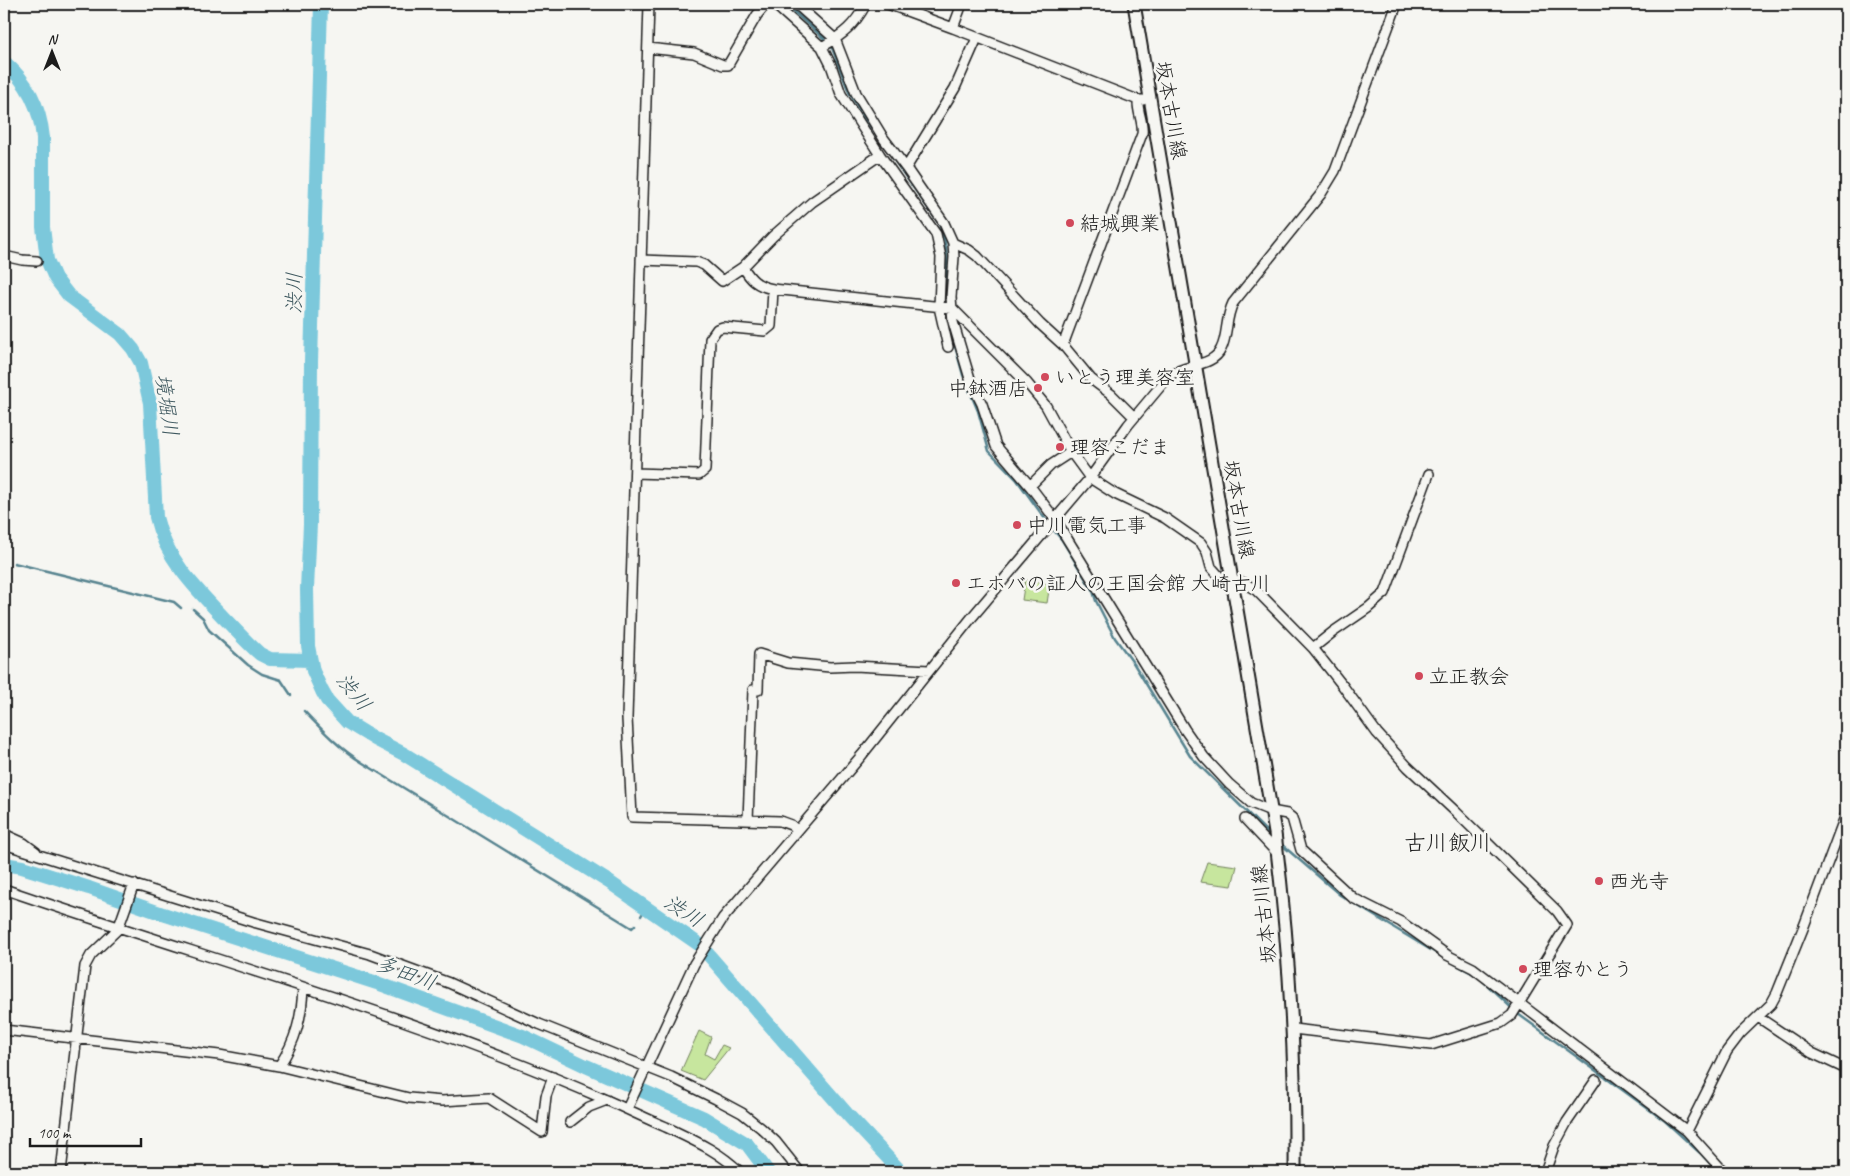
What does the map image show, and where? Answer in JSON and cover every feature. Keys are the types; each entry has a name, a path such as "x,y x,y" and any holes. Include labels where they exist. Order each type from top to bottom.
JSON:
{"main road":[{"name":"坂本古川線","path":"1134,4 1275,833 1286,936 1293,1029 1295,1172"}],"street":[{"path":"649,4 627,718 632,816 780,821 791,825 797,830"},
{"path":"648,48 694,53 723,65 728,65 757,15 766,4"},
{"path":"774,4 828,43 831,65 841,94 880,155 900,169 944,223 953,243 954,257 945,308 996,446 1030,486 1052,524 1204,757 1229,784 1251,803 1271,811 1287,814 1292,818 1301,850 1353,898 1401,922 1447,956 1473,968 1687,1130 1724,1172"},
{"path":"796,4 828,43 936,234 941,258 948,347"},
{"path":"828,43 846,32 857,20 866,4"},
{"path":"888,4 1138,100 1150,99"},
{"path":"953,28 962,4"},
{"path":"629,1107 695,961 723,918 862,755 929,670 1090,478 1134,417 1169,376 1174,372 1217,356 1222,348 1228,312 1233,302 1321,194 1335,171 1397,4"},
{"path":"900,169 955,88 977,38"},
{"path":"1063,345 1142,134 1143,130 1137,110 1138,100"},
{"path":"641,260 696,262 704,265 722,281 743,267 772,236 805,207 880,155"},
{"path":"953,243 977,256 1040,324 1063,345 1092,378 1134,417"},
{"path":"4,256 37,262"},
{"path":"743,267 750,279 757,285 773,289 945,308 1034,391 1050,412 1071,452 1090,478 1116,494 1165,518 1201,543 1205,548 1214,571 1220,577 1244,583 1256,590 1313,648 1377,734 1408,767 1557,911 1567,925 1512,1015 1501,1023 1431,1045 1293,1029"},
{"path":"635,472 699,475 705,470 710,339 717,329 723,327 765,332 768,330 772,326 773,289"},
{"path":"1030,486 1050,465 1071,452"},
{"path":"1313,648 1368,608 1385,592 1429,474"},
{"path":"748,820 752,690 758,690 759,654 788,663 929,670"},
{"path":"1687,1130 1727,1052 1740,1034 1771,1004 1777,993 1846,814"},
{"path":"1245,819 1277,852"},
{"path":"4,834 24,843 41,855"},
{"path":"4,844 133,886 370,954 449,983 645,1069 671,1077 742,1113 776,1142 800,1172"},
{"path":"61,1172 75,1038 85,966 91,955 119,926 133,886"},
{"path":"4,889 303,987 553,1077 607,1100 629,1107 706,1146 729,1161 740,1172"},
{"path":"279,1066 291,1049 296,1034 303,987"},
{"path":"1758,1017 1812,1053 1846,1069"},
{"path":"4,1030 219,1054 279,1066 409,1098 442,1101 489,1098 542,1132 546,1096 553,1077"},
{"path":"1545,1172 1554,1146 1567,1122 1596,1080"},
{"path":"570,1122 589,1107 607,1100"}],"green space":[{"path":"1025,580 1050,584 1047,603 1022,600"},
{"path":"1207,862 1237,866 1232,886 1200,882"},
{"path":"699,1031 711,1037 705,1054 714,1059 722,1045 729,1048 703,1080 681,1071"}],"waterway":[{"name":"渋川","path":"321,4 307,589 308,646 313,671 322,691 327,700 347,722 404,754 609,882 700,945 848,1115 901,1172"},
{"path":"785,4 827,41"},
{"path":"831,45 849,92 866,120 939,224 947,255 944,304"},
{"name":"境堀川","path":"4,62 26,87 39,116 43,138 43,227 47,260 55,278 69,296 120,334 133,349 141,363 150,403 156,517 166,546 183,572 203,596 260,654 270,659 311,660"},
{"path":"945,310 963,375 978,411 989,451 1017,480 1048,523"},
{"path":"1051,527 1062,540 1093,591 1096,601 1115,638 1134,664 1190,756 1271,836"},
{"path":"14,563 174,602 181,608"},
{"path":"193,609 203,618 209,630 248,665 262,674 281,680 291,695"},
{"path":"304,711 339,746 355,758 632,928 635,925"},
{"path":"1281,844 1340,895 1444,958"},
{"name":"多田川","path":"4,864 22,867 89,888 163,914 377,983 523,1036 704,1118 747,1144 768,1172"},
{"path":"641,916 646,907"},
{"path":"1455,964 1479,977"},
{"path":"1483,981 1518,1014 1665,1121 1718,1172"}],"place":[{"name":"結城興業","path":"1070,223"},
{"name":"いとう理美容室","path":"1045,377"},
{"name":"中鉢酒店","path":"1038,388"},
{"name":"理容こだま","path":"1060,447"},
{"name":"中川電気工事","path":"1017,525"},
{"name":"エホバの証人の王国会館 大崎古川","path":"956,583"},
{"name":"立正教会","path":"1419,676"},
{"name":"西光寺","path":"1599,881"},
{"name":"理容かとう","path":"1523,969"}],"district":[{"name":"古川飯川","path":"1448,843"}]}
